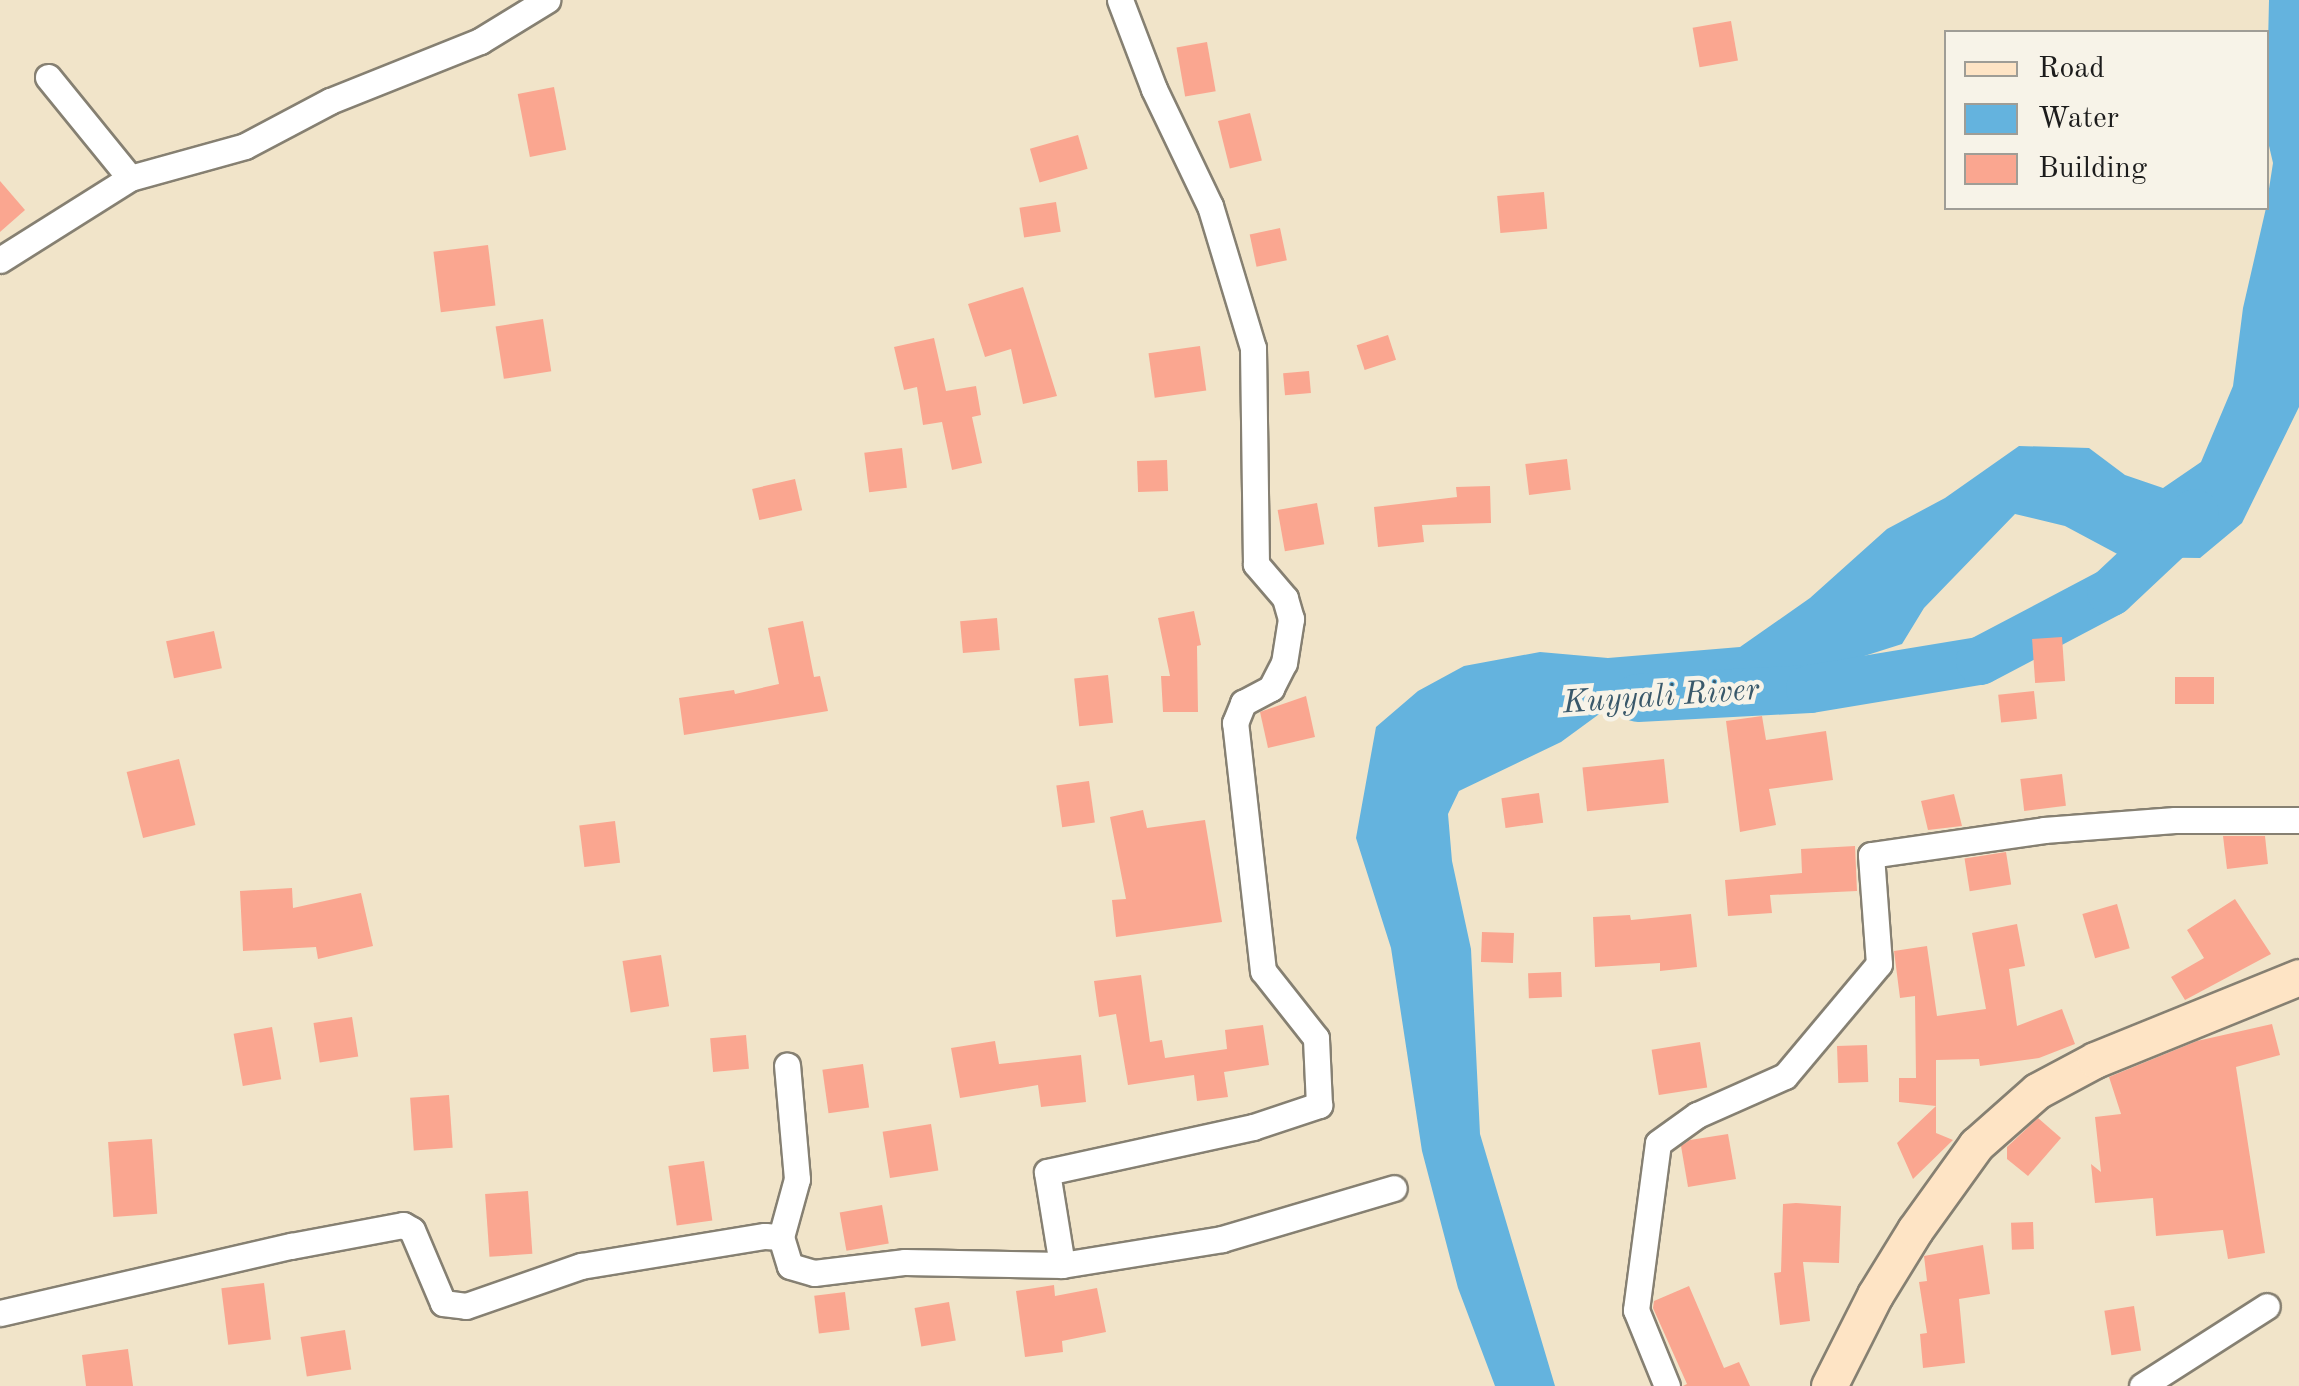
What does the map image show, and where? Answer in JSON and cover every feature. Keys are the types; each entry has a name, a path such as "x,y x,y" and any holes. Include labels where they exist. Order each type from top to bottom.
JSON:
{"main road":[{"path":"1829,1386 1874,1295 1915,1230 1976,1145 2037,1091 2095,1060 2299,977"}],"street":[{"path":"0,260 130,178 245,146 330,101 480,41 547,0"},
{"path":"1062,1265 1047,1172 1253,1127 1320,1104 1316,1038 1264,972 1235,723 1244,703 1272,688 1284,664 1291,619 1285,598 1256,564 1254,348 1210,206 1154,89 1120,0"},
{"path":"48,77 130,178"},
{"path":"1667,1386 1636,1310 1658,1143 1697,1115 1785,1076 1879,964 1871,855 2044,830 2175,820 2299,820"},
{"path":"787,1065 798,1179 781,1237 790,1266 814,1273 888,1262 1062,1265 1222,1239 1394,1188"},
{"path":"0,1313 402,1225 412,1230 443,1303 466,1306 582,1266 781,1237"},
{"path":"2142,1386 2267,1306"}],"water":[{"path":"2269,0 2299,0 2299,407 2242,523 2200,558 2123,557 2065,526 2015,514 1924,608 1902,644 1795,678 1602,712 1561,742 1459,791 1448,814 1452,861 1471,949 1480,1134 1555,1386 1495,1386 1458,1288 1422,1151 1391,948 1356,838 1376,727 1418,691 1464,666 1540,652 1608,658 1740,647 1810,598 1887,529 1945,498 2019,446 2089,448 2125,475 2163,488 2201,462 2233,386 2243,308 2266,210 2269,210 2273,163 2269,146"}],"building":[{"path":"1731,21 1738,60 1700,67 1693,28"},
{"path":"1207,42 1216,91 1185,97 1176,47"},
{"path":"554,87 566,150 530,157 518,94"},
{"path":"1250,113 1262,161 1230,169 1218,121"},
{"path":"1078,135 1088,169 1040,182 1030,149"},
{"path":"0,181 25,210 0,232"},
{"path":"1544,192 1547,229 1500,233 1497,196"},
{"path":"1056,202 1061,232 1024,237 1019,208"},
{"path":"1280,228 1287,260 1257,267 1250,234"},
{"path":"488,245 495,306 441,312 433,252"},
{"path":"1023,287 1057,396 1023,404 1011,349 985,357 968,304"},
{"path":"543,319 551,371 504,379 496,327"},
{"path":"1388,335 1396,360 1365,370 1357,345"},
{"path":"934,338 946,391 976,386 981,415 972,417 982,463 952,470 942,422 923,425 917,387 904,390 894,347"},
{"path":"1200,346 1206,391 1155,398 1149,353"},
{"path":"1309,371 1311,393 1285,395 1283,373"},
{"path":"902,448 907,488 869,492 864,453"},
{"path":"1567,459 1571,490 1529,495 1525,464"},
{"path":"1167,460 1168,491 1138,492 1137,461"},
{"path":"795,479 802,510 759,520 752,489"},
{"path":"1490,486 1491,523 1422,525 1424,542 1378,547 1374,507 1457,497 1456,487"},
{"path":"1317,503 1324,544 1285,551 1278,510"},
{"path":"1194,611 1201,645 1197,646 1198,712 1163,712 1161,676 1170,676 1158,618"},
{"path":"997,618 1000,650 963,653 960,621"},
{"path":"803,621 814,677 820,676 828,711 684,735 679,698 734,690 735,694 779,684 768,628"},
{"path":"214,631 222,668 174,678 166,641"},
{"path":"2062,637 2065,681 2035,683 2032,639"},
{"path":"1108,675 1113,723 1079,726 1074,679"},
{"path":"2175,677 2214,677 2214,704 2175,704"},
{"path":"2034,691 2037,719 2001,723 1998,695"},
{"path":"1306,696 1315,737 1268,748 1260,712"},
{"path":"1762,716 1766,740 1826,731 1833,780 1769,789 1776,825 1740,832 1726,721"},
{"path":"179,759 195,825 143,838 127,772"},
{"path":"1664,759 1669,803 1587,811 1582,768"},
{"path":"2062,774 2066,806 2024,811 2020,779"},
{"path":"1089,781 1095,823 1062,827 1056,786"},
{"path":"1539,793 1543,823 1506,828 1501,798"},
{"path":"1954,794 1962,826 1928,830 1921,801"},
{"path":"1143,810 1147,828 1205,820 1222,922 1116,937 1112,900 1126,899 1110,817"},
{"path":"615,821 620,863 584,867 579,825"},
{"path":"2223,836 2265,836 2268,864 2227,869"},
{"path":"1855,846 1857,891 1770,895 1772,913 1728,916 1725,880 1802,873 1801,849"},
{"path":"2006,852 2011,885 1970,891 1965,859"},
{"path":"292,888 293,908 361,893 373,946 318,959 316,947 243,951 240,891"},
{"path":"2235,899 2271,954 2185,1000 2171,977 2204,958 2187,930"},
{"path":"2117,904 2130,948 2095,958 2082,914"},
{"path":"1691,914 1697,967 1660,971 1660,963 1595,967 1593,917 1630,915 1631,920"},
{"path":"2017,924 2025,966 2009,969 2017,1026 2062,1009 2075,1044 2039,1058 1980,1066 1979,1059 1936,1060 1936,1106 1899,1102 1899,1078 1916,1078 1915,996 1900,998 1894,951 1927,946 1937,1016 1986,1009 1972,933"},
{"path":"1482,932 1514,933 1513,963 1481,962"},
{"path":"661,955 669,1006 631,1012 622,961"},
{"path":"1561,972 1562,997 1529,998 1528,973"},
{"path":"1141,975 1150,1042 1162,1040 1165,1058 1227,1049 1225,1030 1263,1025 1269,1065 1224,1072 1228,1097 1197,1101 1194,1075 1128,1085 1116,1014 1099,1017 1094,981"},
{"path":"352,1017 358,1057 320,1063 313,1023"},
{"path":"2272,1024 2280,1055 2236,1067 2265,1253 2228,1259 2223,1230 2156,1236 2153,1198 2095,1203 2091,1164 2101,1172 2095,1117 2121,1114 2109,1077 2197,1041"},
{"path":"272,1027 281,1079 243,1086 234,1034"},
{"path":"746,1035 749,1069 713,1072 710,1038"},
{"path":"995,1041 999,1064 1081,1055 1086,1102 1041,1107 1038,1085 960,1098 951,1048"},
{"path":"1700,1042 1707,1087 1659,1095 1652,1050"},
{"path":"1867,1045 1868,1082 1838,1083 1837,1046"},
{"path":"863,1064 869,1108 829,1113 822,1070"},
{"path":"449,1095 453,1148 414,1151 410,1098"},
{"path":"1936,1106 1936,1133 1953,1140 1913,1179 1897,1143"},
{"path":"2038,1118 2061,1138 2028,1176 2007,1159 2007,1147"},
{"path":"931,1124 938,1170 890,1178 883,1132"},
{"path":"1728,1134 1736,1179 1688,1187 1681,1146 1690,1140"},
{"path":"152,1139 157,1214 113,1217 108,1142"},
{"path":"704,1161 712,1220 677,1225 668,1166"},
{"path":"528,1191 532,1254 489,1257 485,1194"},
{"path":"1783,1204 1841,1206 1839,1263 1803,1262 1810,1321 1780,1325 1774,1273 1781,1272"},
{"path":"882,1205 889,1243 846,1251 840,1212"},
{"path":"2033,1222 2034,1249 2012,1250 2011,1223"},
{"path":"1983,1245 1990,1294 1959,1299 1965,1363 1923,1368 1920,1334 1927,1333 1919,1282 1927,1281 1924,1256"},
{"path":"264,1283 271,1340 228,1345 221,1288"},
{"path":"1054,1285 1055,1296 1097,1288 1106,1332 1062,1341 1063,1352 1025,1357 1016,1291"},
{"path":"1689,1286 1724,1368 1739,1362 1750,1386 1683,1386 1687,1384 1653,1308 1654,1301"},
{"path":"845,1292 850,1330 819,1333 814,1296"},
{"path":"949,1302 956,1340 921,1346 915,1308"},
{"path":"2134,1306 2141,1350 2111,1355 2104,1311"},
{"path":"345,1330 351,1370 307,1377 301,1337"},
{"path":"128,1349 133,1386 86,1386 82,1355"}],"waterway":[{"name":"Kuyyali River","path":"1638,698 1810,689 1980,661 2111,592 2195,513"}]}
